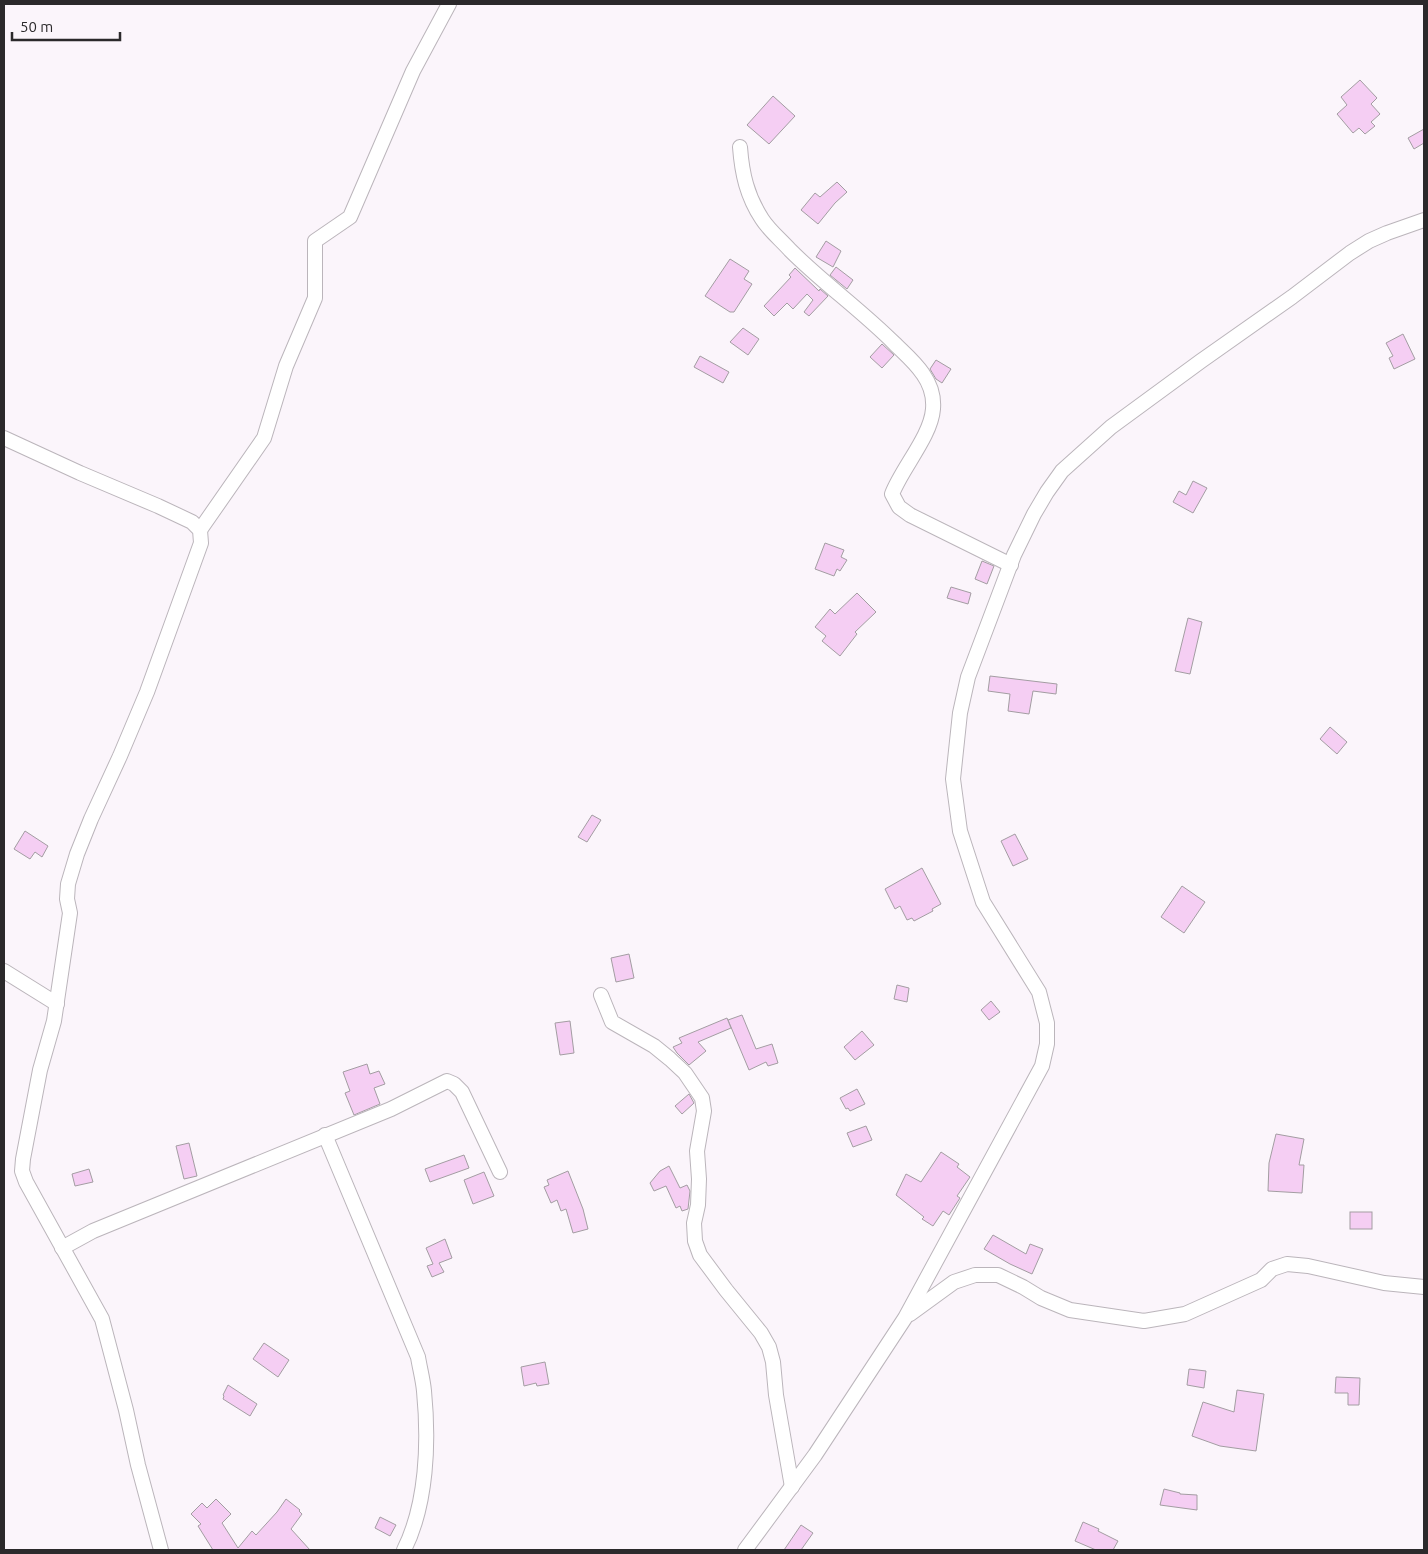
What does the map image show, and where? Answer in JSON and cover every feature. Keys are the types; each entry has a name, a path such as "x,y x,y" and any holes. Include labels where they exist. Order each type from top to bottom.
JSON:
{"street":[{"path":"161,1550 102,1319 26,1182 22,1171 22,1159 40,1070 54,1021 70,913 67,899 68,884 90,819 120,756 150,683 201,543 200,530 264,438 286,366 315,298 315,241 350,217 413,71 450,4"},
{"path":"740,147 742,171 749,194 762,220 813,274 873,322 910,359 924,375 932,393 933,411 928,428 892,494 899,506 910,515 1010,564"},
{"path":"745,1550 815,1455 905,1318 1042,1066 1047,1044 1047,1022 1040,992 983,902 960,831 953,778 960,713 968,676 1010,564 1034,514 1062,471 1111,427 1350,253 1369,241 1424,220"},
{"path":"4,438 80,474 176,514 192,522 200,530"},
{"path":"4,971 56,1004"},
{"path":"601,995 612,1022 654,1046 670,1059 686,1073 702,1098 704,1111 697,1151 699,1179 698,1205 694,1223 695,1241 700,1254 726,1290 762,1333 769,1347 773,1362 776,1395 792,1487"},
{"path":"62,1248 93,1231 391,1109 447,1081 454,1084 462,1092 500,1172"},
{"path":"325,1135 418,1357 423,1380 425,1412 423,1479 415,1525 404,1550"},
{"path":"905,1318 954,1282 975,1275 998,1275 1070,1310 1144,1321 1185,1314 1253,1284 1261,1280 1272,1270 1287,1264 1308,1266 1384,1283 1424,1287"}],"building":[{"path":"1360,80 1377,98 1371,104 1380,114 1371,122 1375,126 1365,134 1359,128 1353,133 1337,114 1347,105 1341,97"},
{"path":"773,96 795,116 769,144 747,125"},
{"path":"1424,129 1424,143 1414,149 1408,138"},
{"path":"837,182 847,192 835,203 818,224 801,210 815,193 820,197"},
{"path":"826,241 841,251 833,267 816,257"},
{"path":"730,259 749,271 744,279 752,284 734,312 730,312 705,296"},
{"path":"836,267 853,280 847,289 830,275"},
{"path":"795,268 819,291 820,289 828,296 809,316 804,312 813,300 807,294 793,309 787,303 774,316 764,306 791,277 789,275"},
{"path":"743,328 759,339 748,355 730,342"},
{"path":"1403,334 1415,359 1394,369 1389,358 1393,356 1386,343"},
{"path":"882,344 894,355 882,368 870,357"},
{"path":"700,356 729,372 723,383 694,367"},
{"path":"936,360 951,369 942,383 936,379 930,369"},
{"path":"1193,481 1207,488 1193,513 1173,502 1179,491 1186,495"},
{"path":"825,543 844,550 841,557 847,560 840,571 837,569 834,576 815,569"},
{"path":"982,561 994,566 987,584 975,579"},
{"path":"951,587 971,593 968,604 947,598"},
{"path":"857,593 876,612 855,632 857,634 840,656 822,641 826,636 815,627 830,609 835,614"},
{"path":"1188,618 1202,622 1190,674 1175,671"},
{"path":"990,676 1057,684 1056,694 1033,691 1029,714 1008,711 1010,694 988,691"},
{"path":"1330,727 1347,742 1337,754 1320,739"},
{"path":"592,815 601,820 587,842 578,837"},
{"path":"25,831 48,846 42,857 35,852 30,859 14,849"},
{"path":"1015,834 1028,859 1013,866 1001,841"},
{"path":"922,868 941,904 932,909 933,911 914,921 912,918 907,920 900,906 895,909 885,889"},
{"path":"1182,886 1205,902 1184,933 1161,917"},
{"path":"629,954 634,978 616,982 611,958"},
{"path":"897,985 909,988 907,1002 894,999"},
{"path":"991,1001 1000,1012 989,1020 981,1010"},
{"path":"742,1015 756,1049 772,1044 778,1063 768,1066 766,1062 749,1070 728,1020"},
{"path":"727,1018 731,1028 698,1042 706,1051 689,1065 673,1047 682,1043 679,1038"},
{"path":"570,1021 574,1053 560,1055 555,1023"},
{"path":"862,1031 874,1045 855,1060 844,1047"},
{"path":"367,1064 370,1074 379,1071 385,1084 374,1088 380,1104 354,1115 345,1093 350,1091 343,1072"},
{"path":"857,1089 865,1104 850,1111 848,1108 846,1109 840,1098"},
{"path":"689,1094 694,1103 682,1114 675,1106"},
{"path":"866,1126 872,1140 853,1147 847,1133"},
{"path":"1276,1134 1304,1139 1299,1165 1304,1165 1302,1193 1268,1191 1269,1163"},
{"path":"189,1143 197,1176 184,1179 176,1146"},
{"path":"941,1152 959,1164 957,1167 970,1177 957,1196 960,1198 949,1215 943,1211 933,1226 922,1219 924,1217 896,1195 906,1174 921,1182"},
{"path":"464,1155 469,1168 430,1182 425,1169"},
{"path":"669,1166 680,1188 687,1185 690,1191 688,1209 682,1211 680,1206 676,1208 666,1186 654,1191 650,1183 660,1171"},
{"path":"89,1169 93,1182 75,1186 72,1174"},
{"path":"568,1171 583,1209 588,1229 573,1233 566,1209 561,1211 557,1200 551,1203 544,1187 549,1185 547,1180"},
{"path":"484,1172 494,1196 473,1204 464,1180"},
{"path":"1350,1212 1372,1212 1372,1229 1350,1229"},
{"path":"993,1235 1026,1254 1030,1244 1043,1249 1032,1274 984,1249"},
{"path":"445,1239 452,1258 439,1263 444,1272 432,1277 427,1266 433,1264 426,1248"},
{"path":"264,1343 289,1360 278,1377 253,1359"},
{"path":"545,1362 549,1384 537,1386 536,1383 524,1386 521,1367"},
{"path":"1189,1369 1206,1371 1204,1388 1187,1385"},
{"path":"1336,1377 1360,1378 1359,1405 1348,1405 1348,1393 1335,1393"},
{"path":"228,1385 257,1404 250,1416 223,1399"},
{"path":"1237,1390 1264,1394 1256,1451 1220,1446 1192,1436 1203,1402 1234,1412"},
{"path":"1164,1489 1180,1494 1197,1495 1197,1510 1160,1505"},
{"path":"216,1499 231,1514 222,1523 238,1548 252,1531 256,1535 286,1499 300,1510 302,1514 291,1529 310,1550 213,1550 198,1526 201,1524 191,1514 202,1503 207,1508"},
{"path":"380,1517 396,1525 390,1536 375,1528"},
{"path":"1083,1522 1118,1541 1113,1550 1096,1550 1075,1541"},
{"path":"801,1525 813,1533 801,1550 784,1550"}]}
